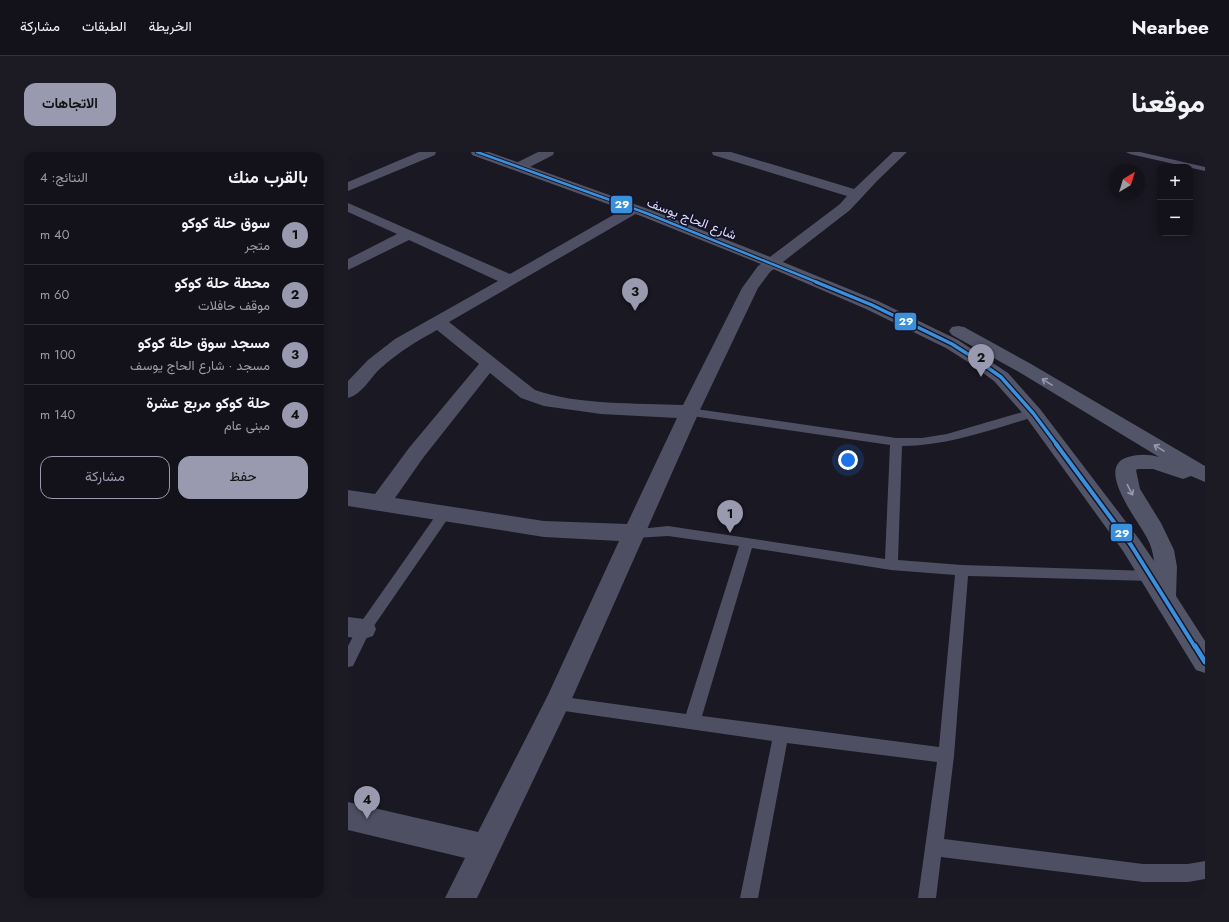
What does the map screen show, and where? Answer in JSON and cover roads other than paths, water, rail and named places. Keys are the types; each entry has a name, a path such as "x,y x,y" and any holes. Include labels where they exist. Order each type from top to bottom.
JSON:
{"main road":[{"name":"شارع الحاج يوسف","path":"478,152 634,209 772,252"},
{"name":"شارع الحاج يوسف","path":"510,152 772,252"},
{"path":"772,252 844,277 924,313 1025,368 1205,475"},
{"path":"772,252 872,305 952,344 1001,376 1033,413 1131,545 1205,662"},
{"path":"1164,597 1164,551 1145,514 1130,490 1125,478 1125,467 1130,462 1154,463 1205,481"}],"street":[{"path":"348,187 430,152"},
{"path":"519,167 548,152"},
{"path":"718,152 857,195"},
{"path":"461,898 484,848 557,703 689,412 750,288 764,269 772,252 845,207 897,153"},
{"path":"348,207 510,280"},
{"path":"348,392 374,364 401,343 634,209"},
{"path":"348,265 409,234"},
{"path":"438,322 528,394 544,400 601,408 689,412"},
{"path":"381,502 416,453 489,363"},
{"path":"348,498 381,502 444,514 544,529 635,533"},
{"path":"348,816 484,848"}],"lane":[{"path":"1130,152 1205,169"},
{"path":"689,412 896,442 922,442 947,438 1033,413"},
{"path":"891,565 896,442"},
{"path":"348,661 356,628 444,514"},
{"path":"635,533 668,531 891,565 962,570 1151,576"},
{"path":"692,722 747,542"},
{"path":"927,898 946,756 962,570"},
{"path":"557,703 781,735 946,756"},
{"path":"749,898 781,735"},
{"path":"933,846 1143,873 1188,873 1205,870"}],"place":[{"name":"مسجد سوق حلة كوكو","path":"635,311"},
{"name":"محطة حلة كوكو","path":"981,377"},
{"name":"سوق حلة كوكو","path":"730,533"},
{"name":"حلة كوكو مربع عشرة","path":"367,819"}]}
